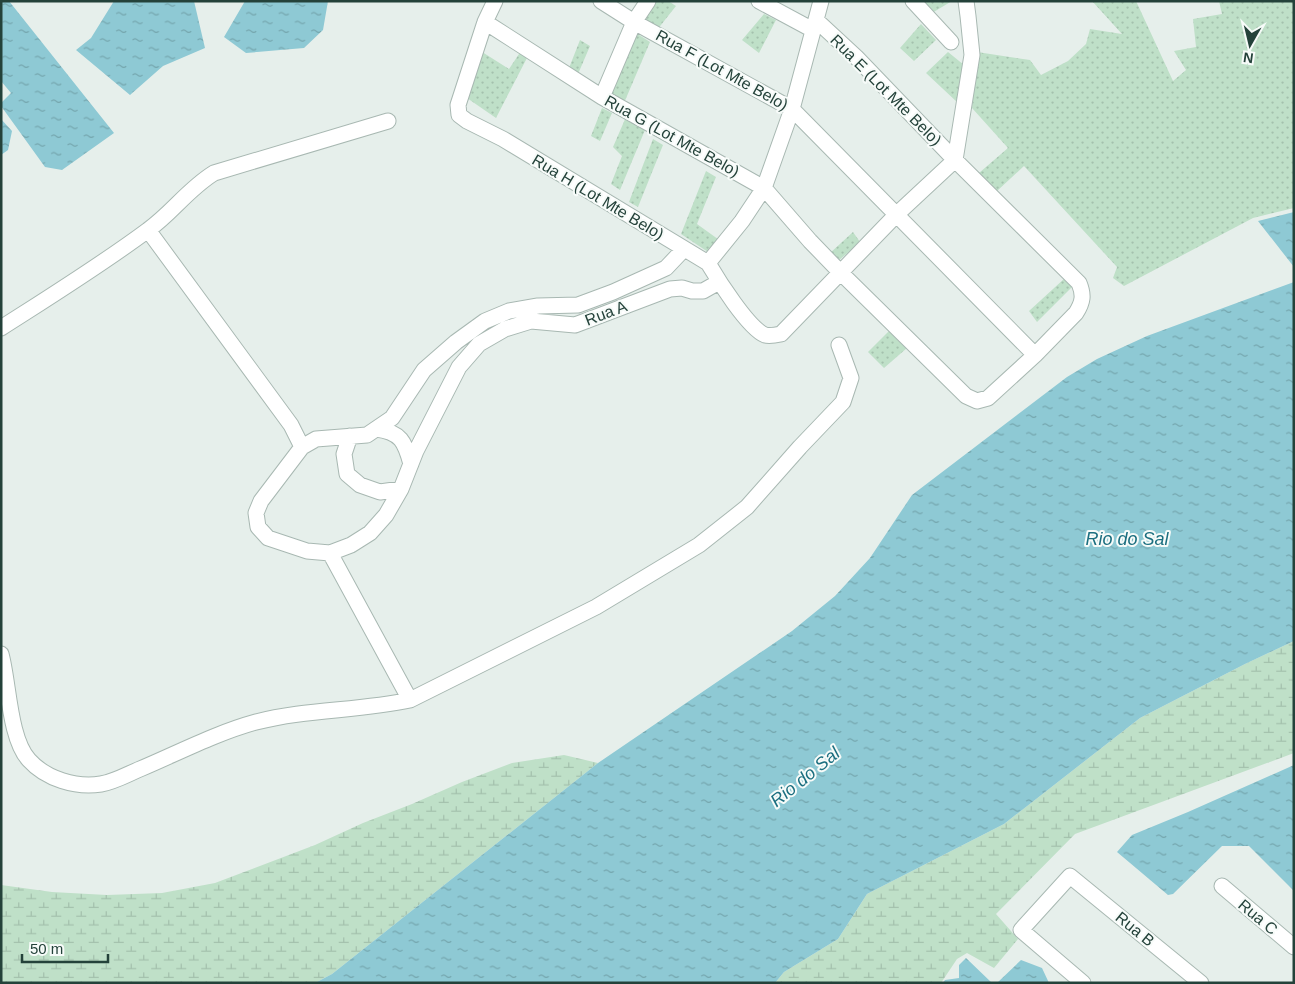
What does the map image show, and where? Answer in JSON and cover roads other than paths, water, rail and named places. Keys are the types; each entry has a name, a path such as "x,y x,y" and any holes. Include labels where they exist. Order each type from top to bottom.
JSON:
{"street":[{"path":"485,22 495,1"},
{"name":"Rua F (Lot Mte Belo)","path":"602,1 634,22 792,109 1035,355"},
{"path":"602,97 634,22 648,1"},
{"name":"Rua E (Lot Mte Belo)","path":"759,1 815,25 856,57 955,160 1079,283 1083,296 1081,306 1035,355"},
{"path":"708,263 742,221 764,188 792,109 821,1"},
{"path":"913,1 951,42"},
{"path":"840,272 897,214 955,160 972,55 966,1"},
{"name":"Rua G (Lot Mte Belo)","path":"485,22 602,97 764,188 840,272 966,396 973,400 981,401 992,394 1035,355"},
{"name":"Rua H (Lot Mte Belo)","path":"485,22 458,105 459,114 467,121 503,139 708,263 755,328 767,336 781,334 840,272"},
{"path":"1,328 80,278 148,230 198,182 214,172 388,121"},
{"path":"148,230 291,425 302,447 261,502 256,513 258,527 268,538 307,551 330,553 410,700"},
{"name":"Rua A","path":"302,447 316,439 367,435 392,418 424,370 456,342 485,321 509,310 538,306 578,305 614,292 666,268 684,249"},
{"path":"666,268 682,288"},
{"name":"Rua A","path":"330,553 352,545 370,533 386,515 401,489 411,464 459,366 479,344 504,328 531,321 576,325 670,289 682,288 692,291 703,291 720,282"},
{"path":"1,654 16,737 28,759 54,778 80,785 103,784 256,722 311,712 384,706 410,700 596,607 699,545 747,507 800,446 843,402 851,378 839,345"},
{"path":"392,418 411,464"},
{"path":"376,429 401,440 426,434"},
{"path":"350,436 344,454 347,474 360,485 380,492 401,489"},
{"name":"Rua B","path":"1083,983 1021,930 1070,876 1201,983"},
{"name":"Rua C","path":"1222,886 1294,947"}],"water":[{"path":"1,1 9,1 114,133 62,170 45,167 1,106 1,103 11,93 1,81"},
{"path":"114,1 194,1 205,48 163,66 130,95 76,50 91,38"},
{"path":"245,1 328,1 323,30 304,48 246,53 224,37"},
{"path":"1,119 12,131 8,150 1,155"},
{"path":"1294,212 1294,267 1258,221"},
{"name":"Rio do Sal","path":"1294,282 1294,641 1140,718 1004,824 867,894 838,939 784,972 775,983 315,983 332,974 598,763 792,631 835,596 870,558 912,495 1067,377 1097,359 1147,336"},
{"path":"1294,765 1294,891 1249,846 1222,846 1173,894 1168,895 1117,852 1132,835"},
{"path":"966,958 992,983 943,983 945,980 959,978 959,965"},
{"path":"1021,960 1042,968 1049,983 997,983"}]}
